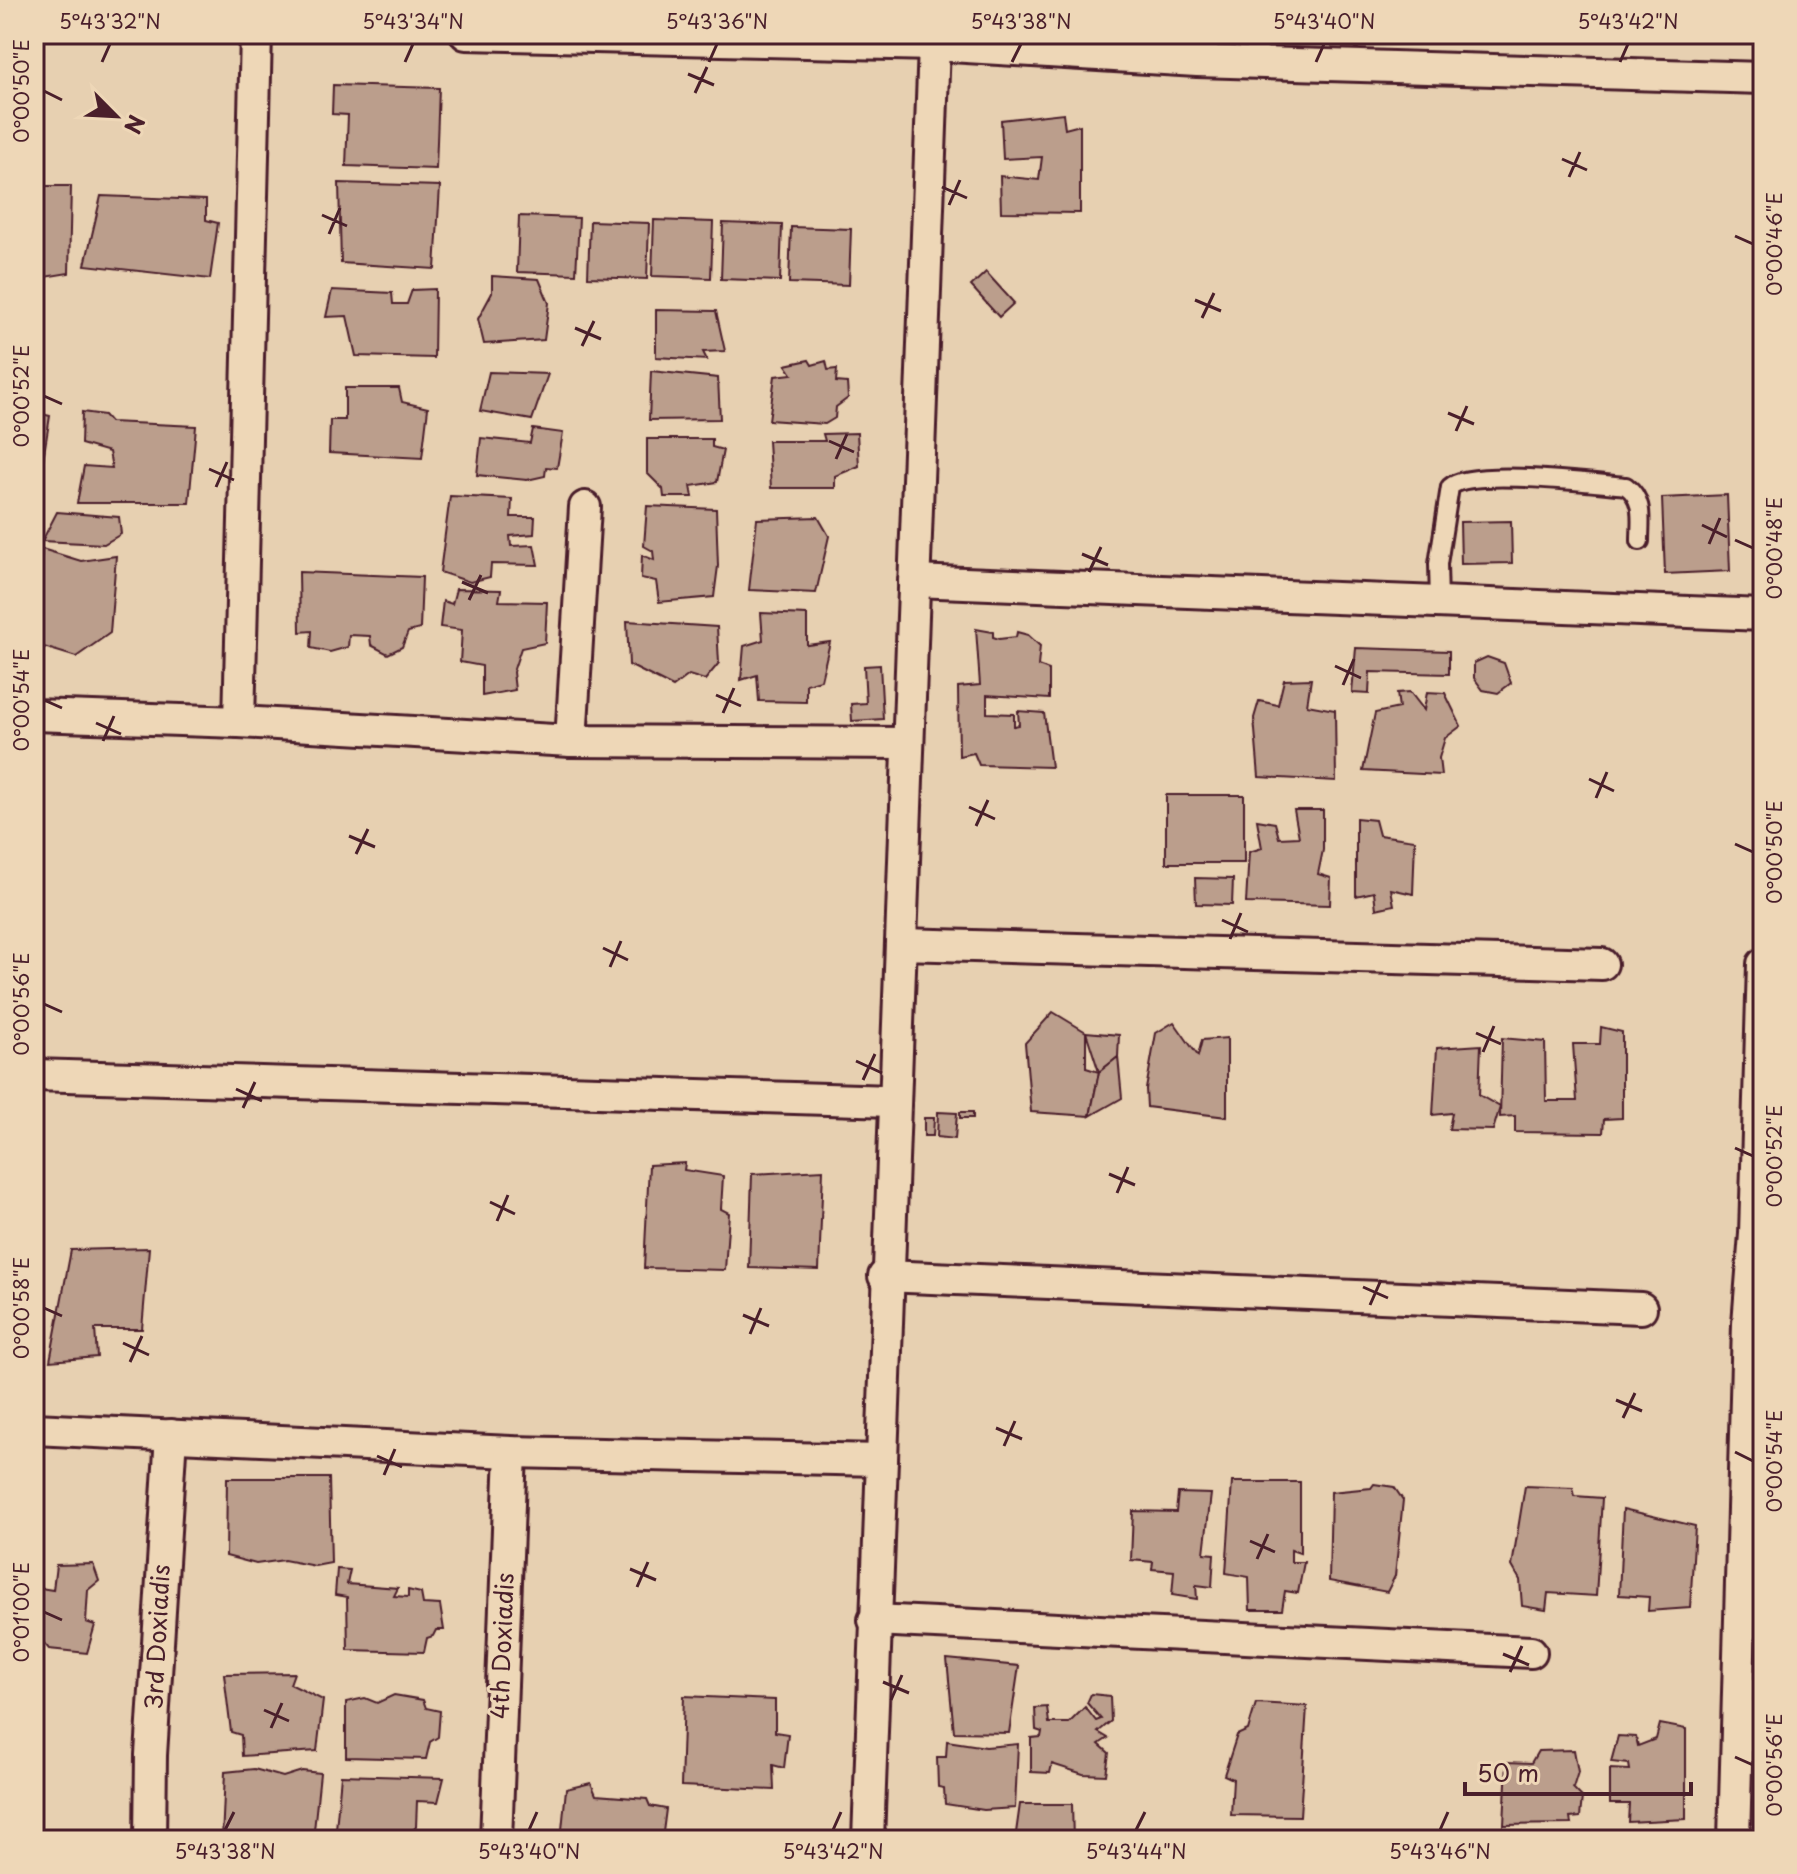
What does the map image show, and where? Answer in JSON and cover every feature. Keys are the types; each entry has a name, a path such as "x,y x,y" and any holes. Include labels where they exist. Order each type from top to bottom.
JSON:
{"street":[{"path":"239,722 256,34"},
{"path":"466,34 1198,48 1763,78"},
{"path":"868,1840 882,1460 884,1276 901,944 934,45"},
{"path":"571,741 585,507"},
{"path":"914,581 1763,615"},
{"path":"34,715 239,722 571,741 906,743"},
{"path":"901,944 1602,964"},
{"path":"1734,1840 1752,1585 1748,1324 1759,1234 1763,964"},
{"path":"34,1075 893,1101"},
{"path":"884,1276 1641,1308"},
{"path":"34,1429 511,1452 882,1460"},
{"name":"3rd Doxiadis","path":"150,1840 151,1755 171,1435"},
{"name":"4th Doxiadis","path":"496,1840 511,1452"},
{"path":"874,1620 1531,1652"}],"lane":[{"path":"1439,601 1438,564 1450,487 1457,481 1483,477 1626,486 1635,492 1641,507 1640,541"}],"building":[{"path":"333,85 439,88 436,169 346,166 348,115 332,114"},
{"path":"1063,113 1065,129 1080,125 1080,213 1001,212 1000,176 1039,180 1042,157 1003,159 1001,120"},
{"path":"339,183 440,186 435,269 341,263"},
{"path":"34,186 71,186 69,273 44,277 43,289 34,289"},
{"path":"101,196 206,200 206,220 218,223 210,279 85,265"},
{"path":"519,216 579,218 576,274 517,272"},
{"path":"654,220 713,222 711,278 652,276"},
{"path":"590,221 649,223 647,279 588,277"},
{"path":"723,223 782,225 780,281 721,279"},
{"path":"791,227 851,229 849,285 789,283"},
{"path":"986,272 1014,303 999,317 971,286"},
{"path":"492,276 539,279 549,303 544,340 484,344 478,319 492,293"},
{"path":"435,289 434,358 356,356 347,316 326,317 332,290 392,293 393,304 407,304 412,290"},
{"path":"656,310 716,311 725,351 703,352 707,360 656,357"},
{"path":"809,360 812,365 826,361 828,370 837,369 836,382 847,383 848,398 836,407 835,418 825,424 769,420 775,376 792,374 786,365"},
{"path":"651,371 718,378 720,419 649,420"},
{"path":"489,372 548,374 532,420 480,411"},
{"path":"345,388 399,388 402,402 428,408 422,458 329,453 330,420 345,420"},
{"path":"34,412 50,416 37,498 34,498"},
{"path":"82,412 104,415 110,422 196,426 189,503 77,503 84,466 112,468 109,452 81,444"},
{"path":"533,429 563,433 557,468 546,467 545,476 527,480 477,475 481,438 530,443"},
{"path":"857,433 859,466 835,476 835,488 771,488 768,441 825,441 823,434"},
{"path":"647,439 712,439 712,447 723,450 717,482 691,486 693,497 664,497 663,489 647,473"},
{"path":"1727,495 1730,571 1665,574 1662,498"},
{"path":"450,496 512,499 511,517 535,517 534,534 510,536 511,546 534,545 538,565 491,564 490,577 470,582 440,572"},
{"path":"647,506 716,509 718,566 714,597 659,602 656,581 641,578 642,555 654,560 653,551 644,546"},
{"path":"57,512 119,517 121,534 104,544 42,541"},
{"path":"818,517 829,536 816,593 749,590 757,519"},
{"path":"1511,521 1512,563 1461,564 1460,522"},
{"path":"42,549 81,561 116,556 110,633 76,657 34,644"},
{"path":"299,572 422,577 420,629 408,632 402,647 388,654 371,645 370,636 349,635 348,647 330,652 311,648 312,631 300,632"},
{"path":"456,589 501,590 499,601 547,602 545,643 521,648 513,672 515,690 482,696 482,666 460,662 462,630 440,627 443,601 452,604"},
{"path":"761,613 807,615 807,645 830,642 821,680 806,684 806,702 759,701 757,675 741,680 744,646 763,640"},
{"path":"627,621 717,627 719,663 705,680 689,675 673,687 629,665"},
{"path":"976,629 993,632 993,637 999,639 1016,637 1017,632 1028,635 1040,646 1038,666 1049,670 1049,699 987,695 987,713 1014,714 1014,726 1019,725 1018,711 1044,713 1051,767 979,765 974,753 959,756 958,687 980,685"},
{"path":"1356,648 1449,651 1449,674 1370,672 1369,694 1352,693"},
{"path":"1487,657 1504,663 1511,683 1498,693 1483,690 1474,678 1474,663"},
{"path":"880,665 883,719 852,721 851,704 866,703 864,666"},
{"path":"1311,679 1307,705 1335,710 1336,781 1259,777 1254,718 1259,701 1278,705 1284,680"},
{"path":"1410,692 1424,710 1427,692 1445,693 1461,726 1445,738 1439,758 1441,775 1363,771 1375,713 1399,708 1397,693"},
{"path":"1166,795 1244,795 1244,863 1166,863"},
{"path":"1294,810 1323,810 1323,850 1318,874 1331,878 1330,905 1246,903 1249,852 1262,848 1257,820 1275,823 1279,838 1299,837"},
{"path":"1356,818 1375,820 1379,835 1415,840 1413,894 1391,889 1394,905 1376,909 1374,892 1356,896"},
{"path":"1195,878 1233,879 1232,905 1196,904"},
{"path":"1053,1012 1086,1032 1086,1068 1099,1072 1090,1116 1031,1112 1025,1043"},
{"path":"1174,1022 1198,1056 1202,1040 1227,1038 1227,1117 1147,1107 1146,1089 1156,1033"},
{"path":"1601,1027 1622,1032 1622,1118 1604,1119 1603,1133 1515,1132 1515,1116 1500,1117 1502,1038 1545,1042 1546,1101 1577,1101 1573,1044 1600,1044"},
{"path":"1086,1032 1119,1035 1118,1057 1099,1072"},
{"path":"1481,1045 1479,1095 1500,1107 1493,1130 1449,1129 1452,1113 1433,1115 1437,1048"},
{"path":"1118,1057 1122,1098 1090,1116 1099,1072"},
{"path":"938,1112 957,1113 955,1139 937,1137"},
{"path":"960,1112 973,1112 973,1118 960,1118"},
{"path":"924,1118 934,1118 933,1136 924,1136"},
{"path":"685,1163 684,1170 723,1176 721,1209 729,1213 725,1270 644,1268 649,1165"},
{"path":"823,1170 819,1270 749,1268 752,1174"},
{"path":"149,1248 142,1329 95,1329 97,1357 50,1361 71,1250"},
{"path":"227,1478 329,1478 331,1563 315,1566 284,1560 256,1564 226,1556"},
{"path":"1232,1482 1300,1482 1300,1553 1291,1550 1291,1562 1304,1562 1298,1593 1285,1591 1282,1610 1250,1610 1249,1577 1226,1573"},
{"path":"1374,1484 1394,1487 1403,1500 1395,1576 1387,1592 1329,1581 1331,1492 1371,1488"},
{"path":"1525,1486 1573,1488 1575,1496 1602,1498 1596,1596 1548,1593 1546,1610 1522,1606 1520,1580 1512,1566"},
{"path":"1178,1493 1211,1494 1204,1553 1214,1554 1212,1587 1196,1585 1197,1599 1172,1595 1174,1571 1152,1569 1153,1562 1131,1560 1133,1511 1176,1512"},
{"path":"1623,1509 1695,1526 1690,1608 1648,1611 1649,1597 1619,1595"},
{"path":"34,1564 40,1564 40,1588 53,1590 56,1565 93,1564 99,1581 88,1590 86,1622 95,1625 87,1653 49,1649 43,1642 34,1648"},
{"path":"337,1569 350,1570 347,1584 398,1588 394,1596 408,1597 408,1590 421,1593 423,1604 440,1605 444,1630 436,1630 433,1636 427,1638 424,1652 348,1650 347,1597 335,1595"},
{"path":"947,1659 1019,1666 1009,1733 954,1732"},
{"path":"294,1673 290,1684 323,1700 317,1751 242,1756 241,1735 231,1732 224,1674"},
{"path":"1091,1694 1110,1696 1111,1721 1098,1732 1108,1738 1099,1744 1109,1753 1106,1775 1083,1774 1052,1764 1050,1773 1031,1772 1031,1738 1041,1737 1042,1732 1036,1730 1035,1708 1047,1707 1049,1723 1069,1723 1085,1707 1096,1721 1101,1719 1087,1703"},
{"path":"394,1695 423,1700 426,1708 440,1711 438,1737 430,1742 426,1759 346,1757 346,1702 365,1698 377,1703"},
{"path":"684,1696 775,1700 775,1732 788,1734 784,1768 773,1765 774,1790 681,1786"},
{"path":"1256,1703 1307,1706 1300,1816 1231,1815 1233,1779 1224,1775 1237,1735 1248,1730"},
{"path":"1660,1724 1686,1729 1686,1819 1628,1822 1629,1804 1610,1804 1610,1769 1630,1770 1629,1764 1611,1762 1618,1736 1636,1737 1638,1746 1656,1739"},
{"path":"947,1741 986,1747 1018,1744 1015,1808 984,1810 945,1804 944,1788 938,1787 937,1757 946,1757"},
{"path":"1574,1750 1578,1772 1573,1788 1582,1797 1580,1817 1570,1818 1571,1824 1504,1825 1507,1762 1531,1763 1538,1751"},
{"path":"254,1769 283,1777 302,1771 320,1773 313,1840 222,1840 225,1772"},
{"path":"341,1775 444,1778 438,1802 417,1801 416,1827 403,1840 335,1840"},
{"path":"591,1783 596,1795 647,1799 650,1806 666,1809 662,1840 561,1840 566,1789"},
{"path":"1020,1804 1072,1804 1073,1840 1015,1840"}]}
